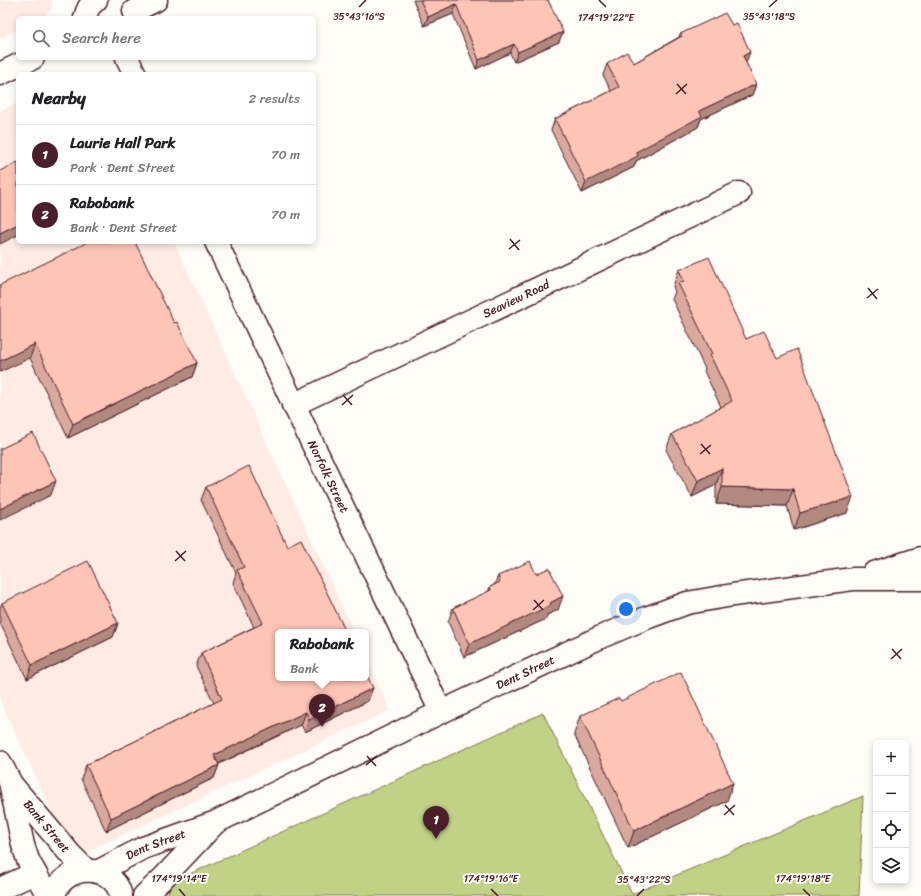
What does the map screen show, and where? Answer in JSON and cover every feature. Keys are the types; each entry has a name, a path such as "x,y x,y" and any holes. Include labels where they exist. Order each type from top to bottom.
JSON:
{"main road":[{"path":"85,16 89,7 96,0"},
{"path":"131,10 156,0"},
{"path":"0,74 29,60"},
{"path":"128,60 134,72"},
{"name":"Seaview Road","path":"293,405 739,193"},
{"name":"Norfolk Street","path":"217,244 441,712"},
{"name":"Dent Street","path":"853,579 921,558"},
{"name":"Dent Street","path":"54,896 59,884 76,872 91,871 143,848 216,822 441,712 603,636 686,603 733,595 853,579 921,579"},
{"name":"Bank Street","path":"0,762 10,782 70,854 91,871 107,876 115,884 121,896"},
{"name":"Bank Street","path":"10,782 23,845 28,860 48,896"},
{"name":"Dent Street","path":"144,896 216,822"},
{"path":"0,889 35,873"}],"shaded area":[{"path":"0,0 52,0 51,9 44,16 16,16 16,30 0,38"},
{"path":"16,104 16,244 175,244 353,629 275,629 275,681 369,681 369,664 390,710 73,858 0,700 0,111"}],"green space":[{"path":"543,713 632,894 863,796 859,896 167,896 172,882"}],"building":[{"path":"420,0 548,0 563,32 518,52 514,44 479,60 456,4 428,17"},
{"path":"725,13 732,25 737,23 750,52 743,56 756,84 699,111 702,116 636,152 638,156 586,182 555,119 619,87 607,64 627,52 634,63 682,36 680,34"},
{"path":"16,163 16,225 0,233 0,171"},
{"path":"84,244 136,244 174,323 177,322 197,363 73,424 35,344 0,361 0,285"},
{"path":"709,257 746,339 764,331 777,358 797,349 853,497 800,513 793,489 722,487 722,468 698,481 672,434 732,401 710,355 712,354 678,283 684,281 679,270"},
{"path":"33,433 56,481 0,509 0,449"},
{"path":"249,466 287,546 301,539 345,629 275,629 275,681 369,681 369,679 373,688 309,719 306,712 214,755 219,765 111,818 86,765 222,699 201,653 263,623 237,570 244,567 206,487"},
{"path":"88,561 118,623 32,665 2,603"},
{"path":"530,561 536,574 549,568 563,596 550,603 551,605 469,644 453,608 491,590 490,587 500,582 498,576"},
{"path":"681,672 733,783 634,831 580,716 619,698 621,701"}],"place":[{"name":"Rabobank","path":"322,727"},
{"name":"Laurie Hall Park","path":"436,839"}]}
